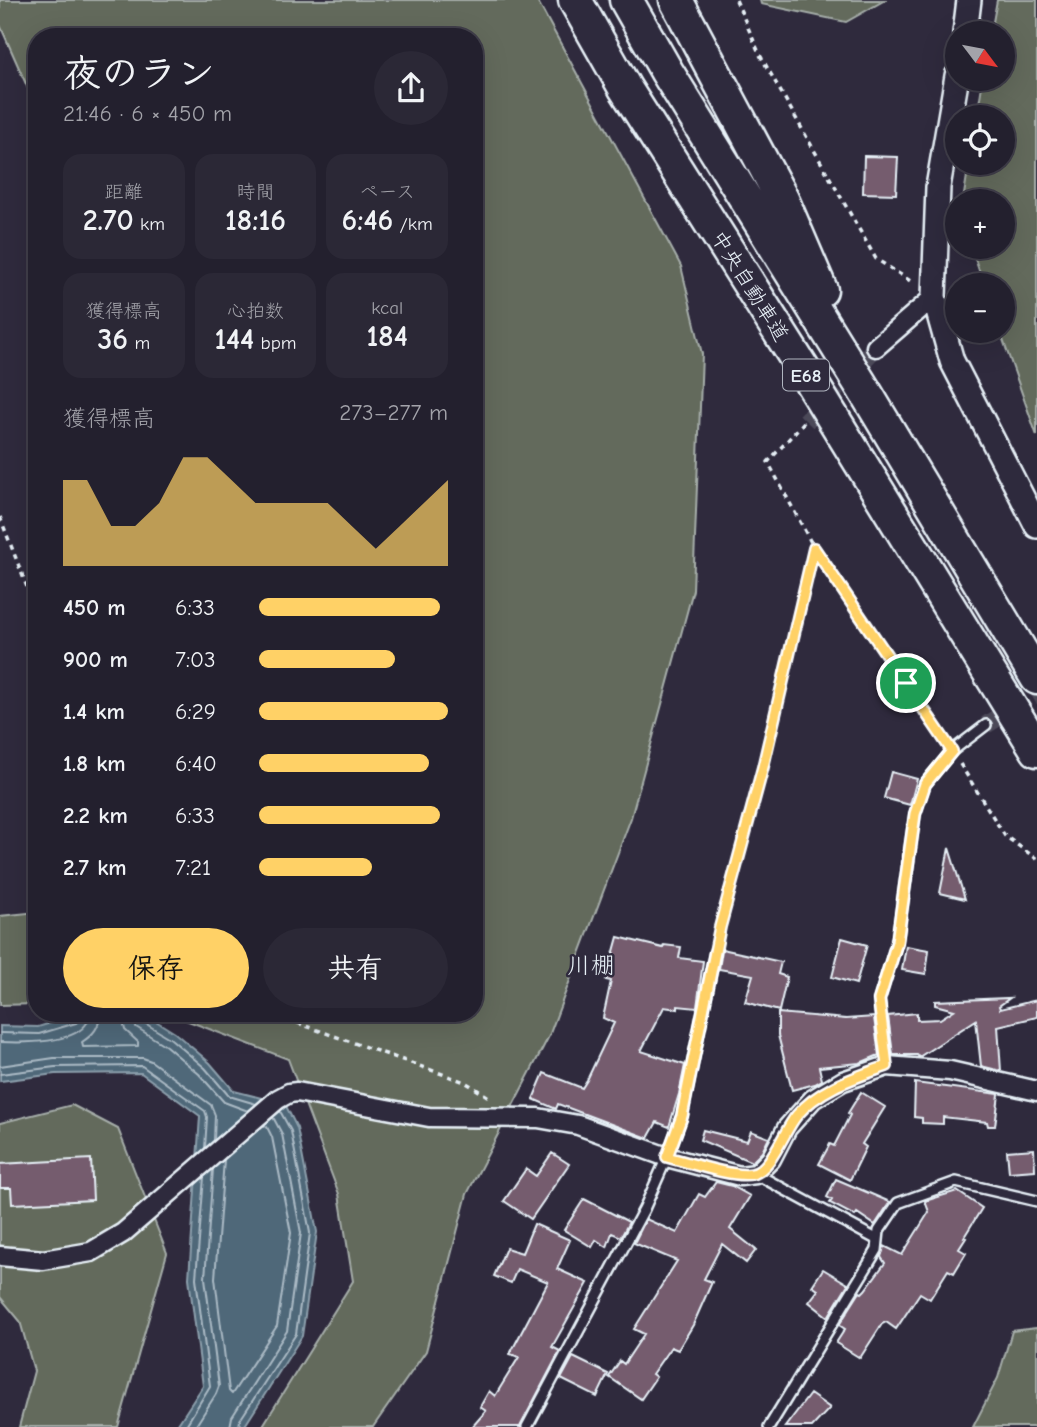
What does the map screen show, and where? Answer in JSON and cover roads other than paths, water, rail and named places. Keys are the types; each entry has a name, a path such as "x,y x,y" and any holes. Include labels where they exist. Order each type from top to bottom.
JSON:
{"highway":[{"name":"中央自動車道","path":"575,0 625,88 799,363 1037,750"},
{"name":"中央自動車道","path":"626,0 667,72 863,388 1037,678"},
{"path":"676,0 782,199 863,388"}],"street":[{"path":"966,21 969,0"},
{"path":"954,91 938,187 934,297 952,361 1037,526"},
{"path":"876,347 934,297"},
{"path":"0,1256 43,1260 90,1252 123,1233 278,1099 289,1093 429,1117 538,1118 596,1129 667,1157 740,1176 756,1174 771,1159 787,1128 813,1099 843,1082 887,1066 950,1072 1037,1091"}],"lane":[{"path":"887,1066 879,1000 897,942 915,814 925,784 952,751 986,725"},
{"path":"527,1427 639,1219 667,1157 682,1116 715,952"},
{"path":"756,1174 878,1240"},
{"path":"769,1427 877,1250 879,1231 898,1203 956,1182 1037,1200"}],"water":[{"path":"54,1022 157,1022 175,1033 210,1063 234,1091 285,1104 297,1128 317,1232 302,1336 244,1427 176,1427 203,1386 189,1278 200,1116 141,1073 55,1074 0,1081 0,1026 38,1027"}],"tunnel":[{"path":"806,421 876,347"},
{"path":"986,725 1037,693"}],"district":[{"name":"川棚","path":"591,965"}]}
